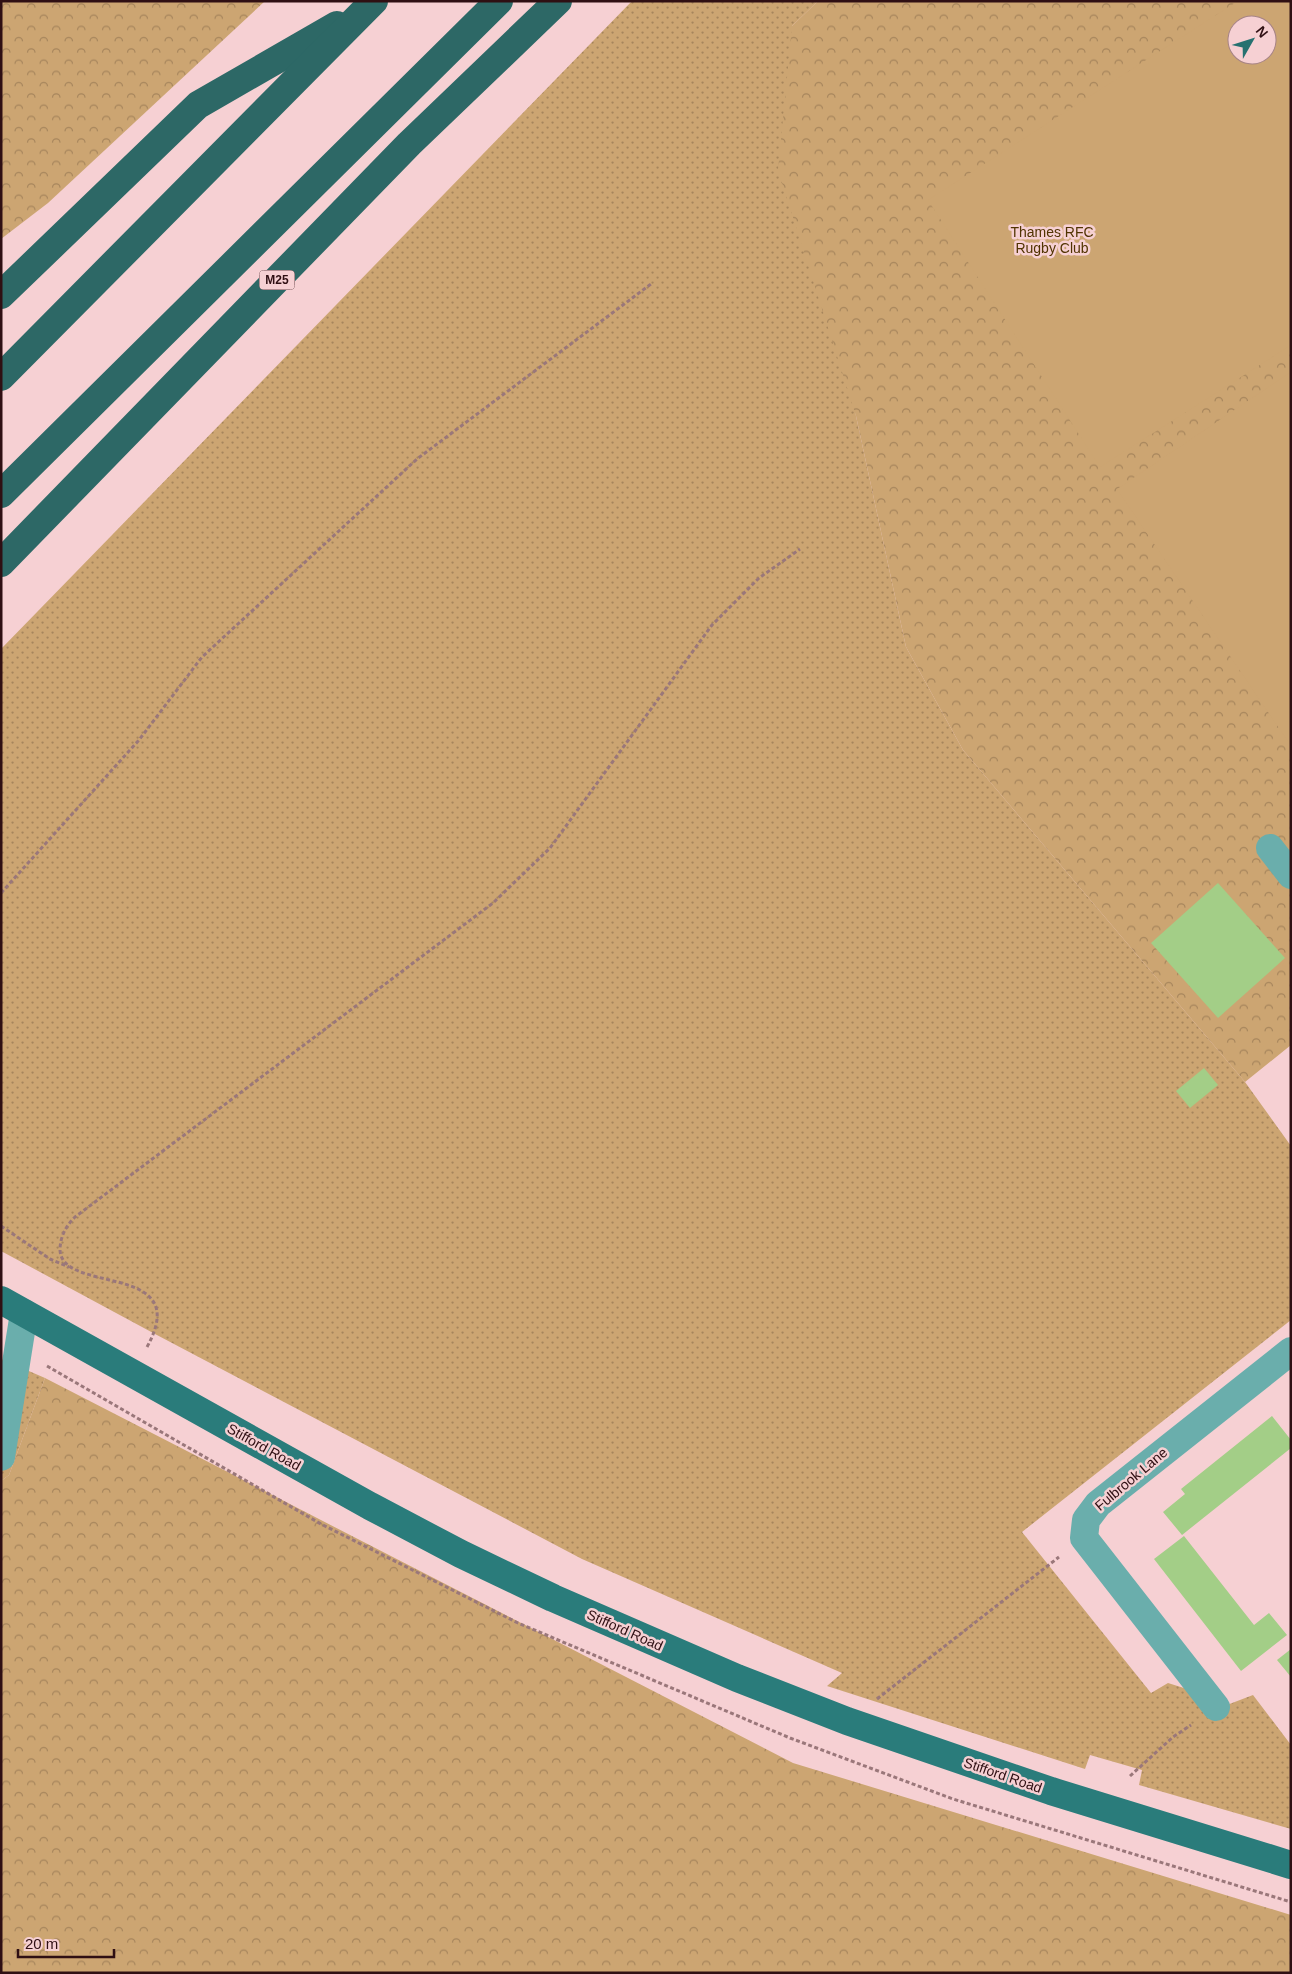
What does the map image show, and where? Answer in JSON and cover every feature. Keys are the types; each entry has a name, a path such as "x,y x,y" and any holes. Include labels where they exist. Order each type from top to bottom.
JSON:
{"highway":[{"path":"1,494 499,1"},
{"name":"M25","path":"1,563 409,144 558,1"},
{"path":"1,295 198,105 372,3"},
{"path":"1,377 372,3"},
{"path":"1,371 38,339"}],"main road":[{"name":"Stifford Road","path":"13,1307 370,1506 461,1554 553,1598 737,1678 847,1721 1051,1791 1291,1865"}],"street":[{"path":"1270,848 1291,875"},
{"path":"1,1457 13,1307"},
{"name":"Fulbrook Lane","path":"1084,1538 1086,1520 1098,1504 1291,1351"},
{"path":"1084,1538 1216,1707"}],"path":[{"path":"1,893 139,740 202,657 417,459 651,284"},
{"path":"70,1268 60,1255 60,1246 65,1227 75,1217 493,902 550,848 712,626 759,578 800,549"},
{"path":"1,1226 50,1259 70,1268 147,1293 157,1306 158,1320 154,1334 132,1374"},
{"path":"872,1702 1084,1538"},
{"path":"1130,1776 1173,1737 1216,1707"}],"green space":[{"path":"1,1 265,1 48,203 1,239"},
{"path":"632,1 818,1 792,26 856,416 906,647 963,750 1245,1082 1291,1146 1291,1320 1022,1532 1151,1693 1168,1683 1187,1689 1206,1713 1253,1695 1291,1745 1291,1829 1139,1785 1142,1770 1090,1755 1085,1769 827,1686 842,1673 582,1559 1,1251 1,649"},
{"name":"Thames RFC Rugby Club","path":"818,1 1291,1 1291,1045 1245,1082 963,750 906,647 856,416 778,170 792,26"},
{"path":"1238,1 1291,1 1291,345 1100,467 928,200"},
{"path":"1291,372 1291,746 1117,489"},
{"path":"1,1359 45,1378 9,1475 1,1481"},
{"path":"45,1378 793,1763 1291,1915 1291,1973 1,1973 1,1481 9,1475"}],"building":[{"path":"1218,883 1285,958 1218,1018 1151,943"},
{"path":"1204,1068 1218,1085 1190,1108 1176,1091"},
{"path":"1272,1416 1291,1440 1291,1448 1182,1535 1163,1512 1185,1494 1181,1489"},
{"path":"1184,1536 1254,1625 1269,1613 1287,1635 1241,1671 1154,1559"},
{"path":"1291,1649 1291,1677 1277,1660"}]}
